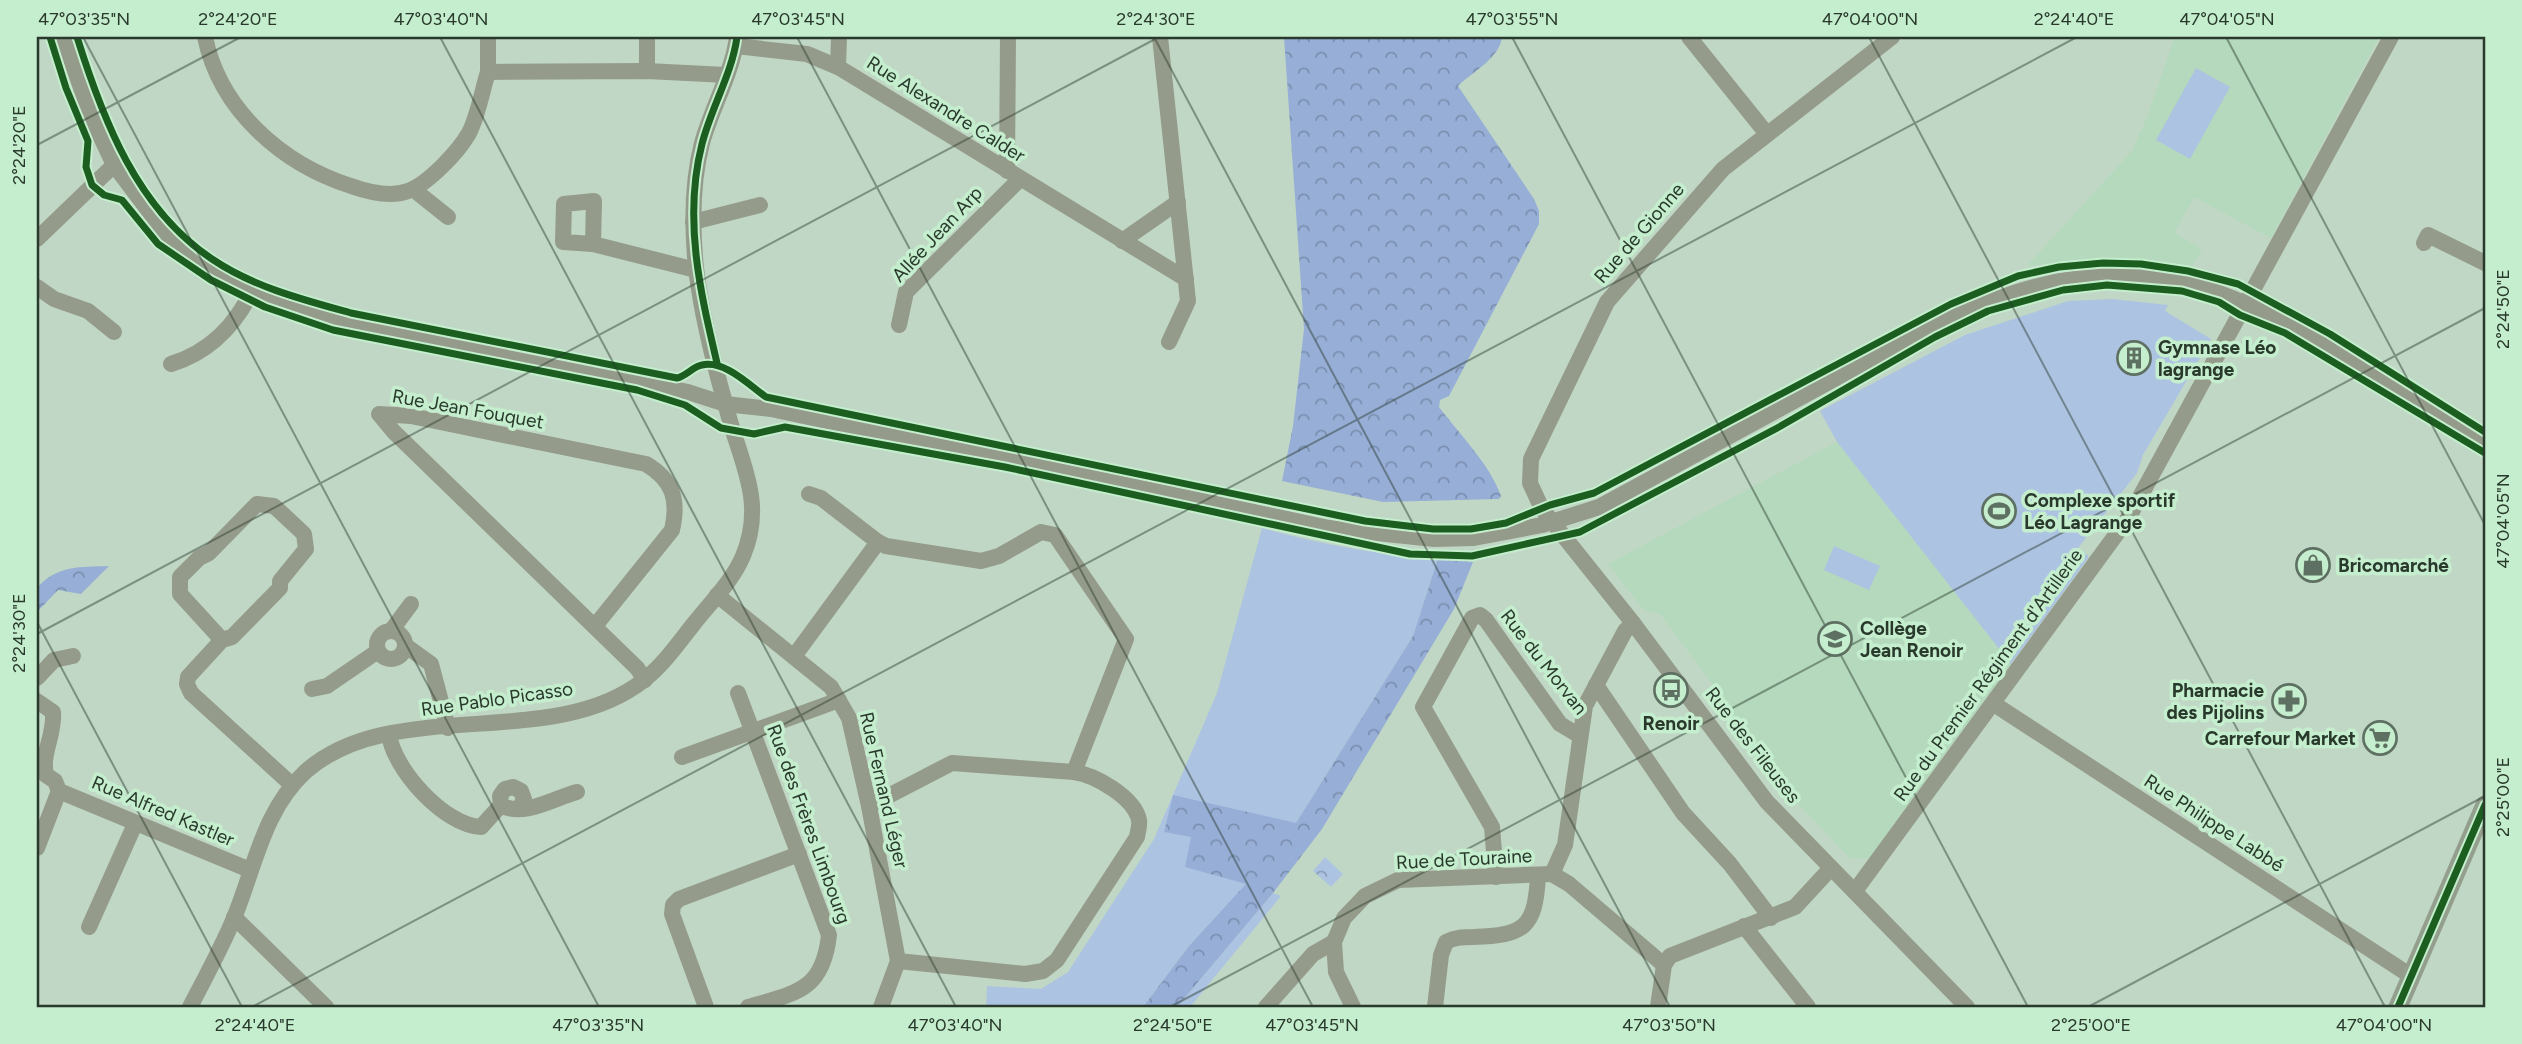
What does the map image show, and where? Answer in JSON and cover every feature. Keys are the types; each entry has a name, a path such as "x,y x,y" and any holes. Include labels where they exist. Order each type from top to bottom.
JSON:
{"main road":[{"path":"2398,1007 2485,805"}],"street":[{"path":"63,37 91,116 114,165 170,239 219,273 272,298 333,317 688,392 725,404 784,412 1329,528 1434,539 1474,538 1553,522 1599,507 1948,317 2010,292 2062,279 2143,276 2183,282 2221,294 2290,326 2485,444"},
{"path":"205,37 221,81 243,115 285,154 336,181 369,192 389,194 413,189 437,171 469,133 488,72 488,37"},
{"path":"646,37 647,71"},
{"path":"838,67 839,37"},
{"path":"1008,37 1013,175"},
{"path":"1160,37 1188,301 1169,342"},
{"path":"1689,37 1767,134"},
{"name":"Rue de Gionne","path":"1553,522 1533,493 1529,467 1598,316 1617,289 1723,169 1892,37"},
{"name":"Rue du Premier Régiment d'Artillerie","path":"1855,891 2129,517 2390,37"},
{"name":"Rue Alexandre Calder","path":"737,42 807,54 838,67 1186,279"},
{"name":"Rue Pablo Picasso","path":"190,1007 234,917 271,813 292,785 315,765 342,749 369,738 580,710 622,694 645,680 667,657 743,557 751,528 753,499 742,450 734,438 725,404 696,270 693,222 701,145 737,42"},
{"path":"488,72 647,71 726,75"},
{"path":"37,215 42,233 114,165"},
{"name":"Allée Jean Arp","path":"899,325 906,292 1013,175"},
{"path":"413,189 448,216"},
{"path":"1122,240 1178,202"},
{"path":"693,222 760,205"},
{"path":"2424,243 2428,234 2485,263"},
{"path":"593,244 696,270"},
{"path":"37,287 54,299 88,311 114,332"},
{"path":"171,364 196,356 217,338 231,325 253,289"},
{"name":"Rue Jean Fouquet","path":"595,626 672,530 677,511 672,487 661,473 646,464 411,416 379,414 393,431 595,626 645,680"},
{"path":"809,494 821,498 886,546 981,561 999,556 1041,532 1055,536 1126,639 1074,772"},
{"path":"222,640 180,594 180,577 198,558 209,553 257,504 274,506 304,534 306,549 280,581 279,588 232,637 222,640 188,677 187,684 191,693 292,785"},
{"name":"Rue des Fileuses","path":"1553,522 1633,623 1767,802 1967,1007"},
{"path":"795,655 878,542"},
{"name":"Rue Fernand Léger","path":"717,594 831,687 849,718 869,806 898,961"},
{"path":"312,688 327,685 378,651 380,637 391,631 411,604"},
{"name":"Rue du Morvan","path":"1496,877 1492,827 1423,706 1472,618 1480,615 1486,620 1560,724 1580,736"},
{"name":"Rue de Touraine","path":"1334,942 1344,918 1353,906 1382,886 1398,880 1545,875 1565,845 1585,706 1625,631 1633,623"},
{"path":"391,631 400,634 406,646 431,664 449,728"},
{"path":"378,651 384,658 394,660 402,655 406,646"},
{"path":"37,678 54,660 74,656"},
{"path":"1596,685 1683,813 1730,864 1771,918"},
{"name":"Rue des Frères Limbourg","path":"738,693 829,935 826,962 810,985 748,1007"},
{"path":"682,757 752,729 839,700"},
{"path":"37,701 53,712 54,724 43,761 46,775 55,781 59,791 37,848"},
{"name":"Rue Philippe Labbé","path":"1994,704 2411,976"},
{"path":"390,734 391,746 398,761 441,813 472,827 481,827 501,805 500,796 505,789 513,787 521,791 524,799 520,807 534,808 577,792"},
{"path":"869,806 952,763 1090,775 1133,805 1139,821 1137,836 1057,960 1043,971 1025,974 898,961 881,1007"},
{"name":"Rue Alfred Kastler","path":"59,791 250,870"},
{"path":"89,927 135,824"},
{"path":"706,1007 673,914 673,905 679,899 799,854"},
{"path":"1658,1007 1664,965 1670,956 1795,907 1831,867"},
{"path":"1435,1007 1441,955 1446,942 1516,933 1524,926 1536,904 1545,875 1569,884 1664,965"},
{"path":"234,917 326,1007"},
{"path":"1744,926 1808,1007"},
{"path":"1266,1007 1313,954 1334,942 1336,972 1353,1007"}],"shaded area":[{"path":"2175,37 2379,37 2271,238 2194,197 2174,233 2202,249 2191,268 2102,258 2027,266 2132,151 2146,120"},
{"name":"Collège Jean Renoir","path":"1837,442 2011,664 1869,858 1850,858 1798,804 1721,708 1723,698 1660,614 1644,610 1608,564"}],"green space":[{"path":"1284,37 1502,37 1491,58 1458,86 1534,199 1539,211 1539,224 1449,396 1440,400 1439,407 1489,472 1501,496 1499,499 1383,502 1282,481 1293,426 1304,329"},
{"path":"2196,68 2230,87 2190,159 2156,140"},
{"name":"Complexe sportif Léo Lagrange","path":"2112,299 2168,305 2165,311 2211,339 2143,455 2137,473 2078,548 2089,557 2011,664 1837,442 1820,411 1965,335 2068,301"},
{"path":"1262,528 1349,548 1438,558 1413,636 1296,823 1165,832 1191,836 1247,884 1189,946 1143,1007 986,1007 987,986 1041,989 1068,972 1154,839 1217,693"},
{"path":"1834,546 1880,566 1869,590 1824,570"},
{"path":"1438,558 1473,562 1454,609 1322,829 1273,893 1177,1007 1143,1007 1189,946 1246,884 1185,867 1191,837 1164,832 1173,795 1296,823 1413,636"},
{"path":"109,566 81,594 58,590 37,612 37,588 45,580 70,569"},
{"path":"1325,857 1343,874 1331,887 1313,871"},
{"path":"1273,893 1281,896 1190,1007 1177,1007"}],"cycle path":[{"path":"50,37 66,88 88,141 86,167 92,185 104,195 122,200 158,244 211,280 265,307 333,330 637,390 685,405 721,428 754,434 785,427 1005,467 1410,554 1472,556 1580,532 1779,427 1935,337 1988,311 2063,290 2107,285 2182,291 2219,302 2240,315 2285,333 2485,453"},
{"path":"77,37 111,131 143,189 163,215 186,239 212,259 279,292 351,313 677,378 699,366 711,364 728,370 766,397 1365,521 1433,529 1471,529 1506,523 1550,505 1594,493 1951,304 2018,276 2059,267 2103,263 2141,264 2188,271 2238,284 2330,334 2485,432"},
{"path":"717,363 696,254 694,199 702,144 731,64 737,37"},
{"path":"2398,1007 2485,805"}],"place":[{"name":"Gymnase Léo lagrange","path":"2134,358"},
{"name":"Complexe sportif Léo Lagrange","path":"1999,511"},
{"name":"Bricomarché","path":"2313,565"},
{"name":"Collège Jean Renoir","path":"1835,639"},
{"name":"Renoir","path":"1671,690"},
{"name":"Pharmacie des Pijolins","path":"2289,701"},
{"name":"Carrefour Market","path":"2380,738"}]}
